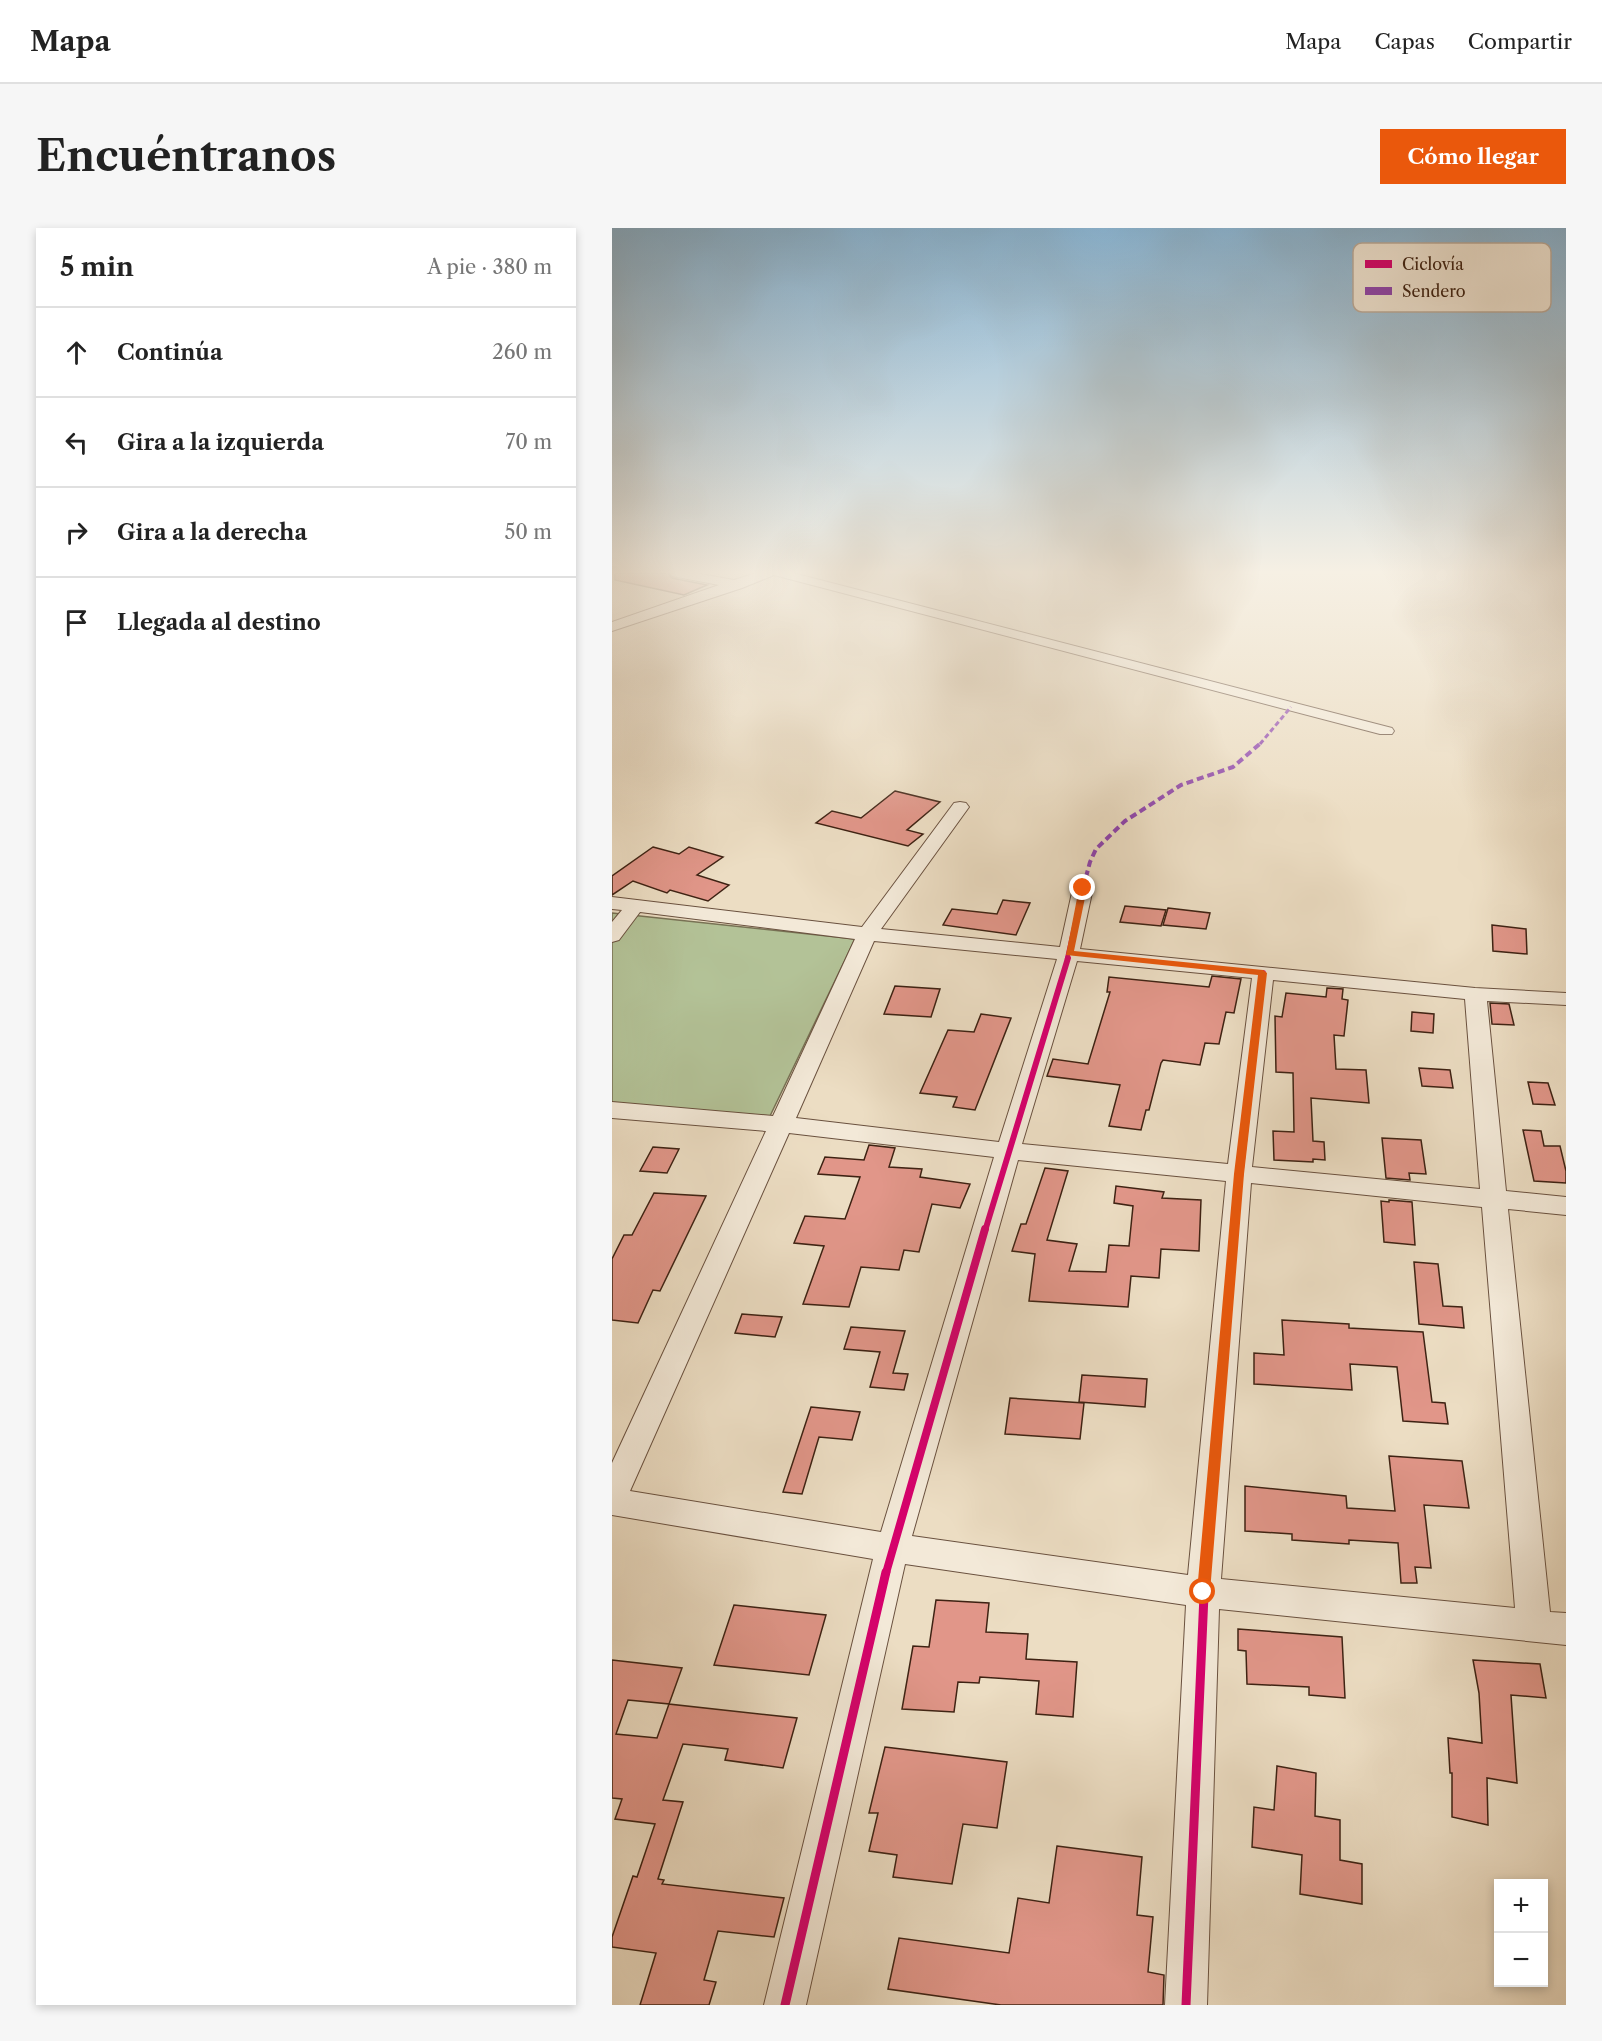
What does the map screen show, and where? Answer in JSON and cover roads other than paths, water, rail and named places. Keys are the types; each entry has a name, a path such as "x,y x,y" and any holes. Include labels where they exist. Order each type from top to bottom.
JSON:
{"street":[{"path":"1098,656 1386,731"},
{"path":"612,1497 867,934 960,807"},
{"path":"784,2005 892,1548 1008,1151 1069,953 1083,888"},
{"path":"612,903 867,934 1475,994 1566,999"},
{"path":"612,936 635,906"},
{"path":"1186,2005 1203,1592 1239,1174 1263,973"},
{"path":"612,1502 892,1548 1203,1592 1550,1627 1494,1200 1475,994"},
{"path":"612,1110 780,1124 1008,1151 1566,1206"}]}
